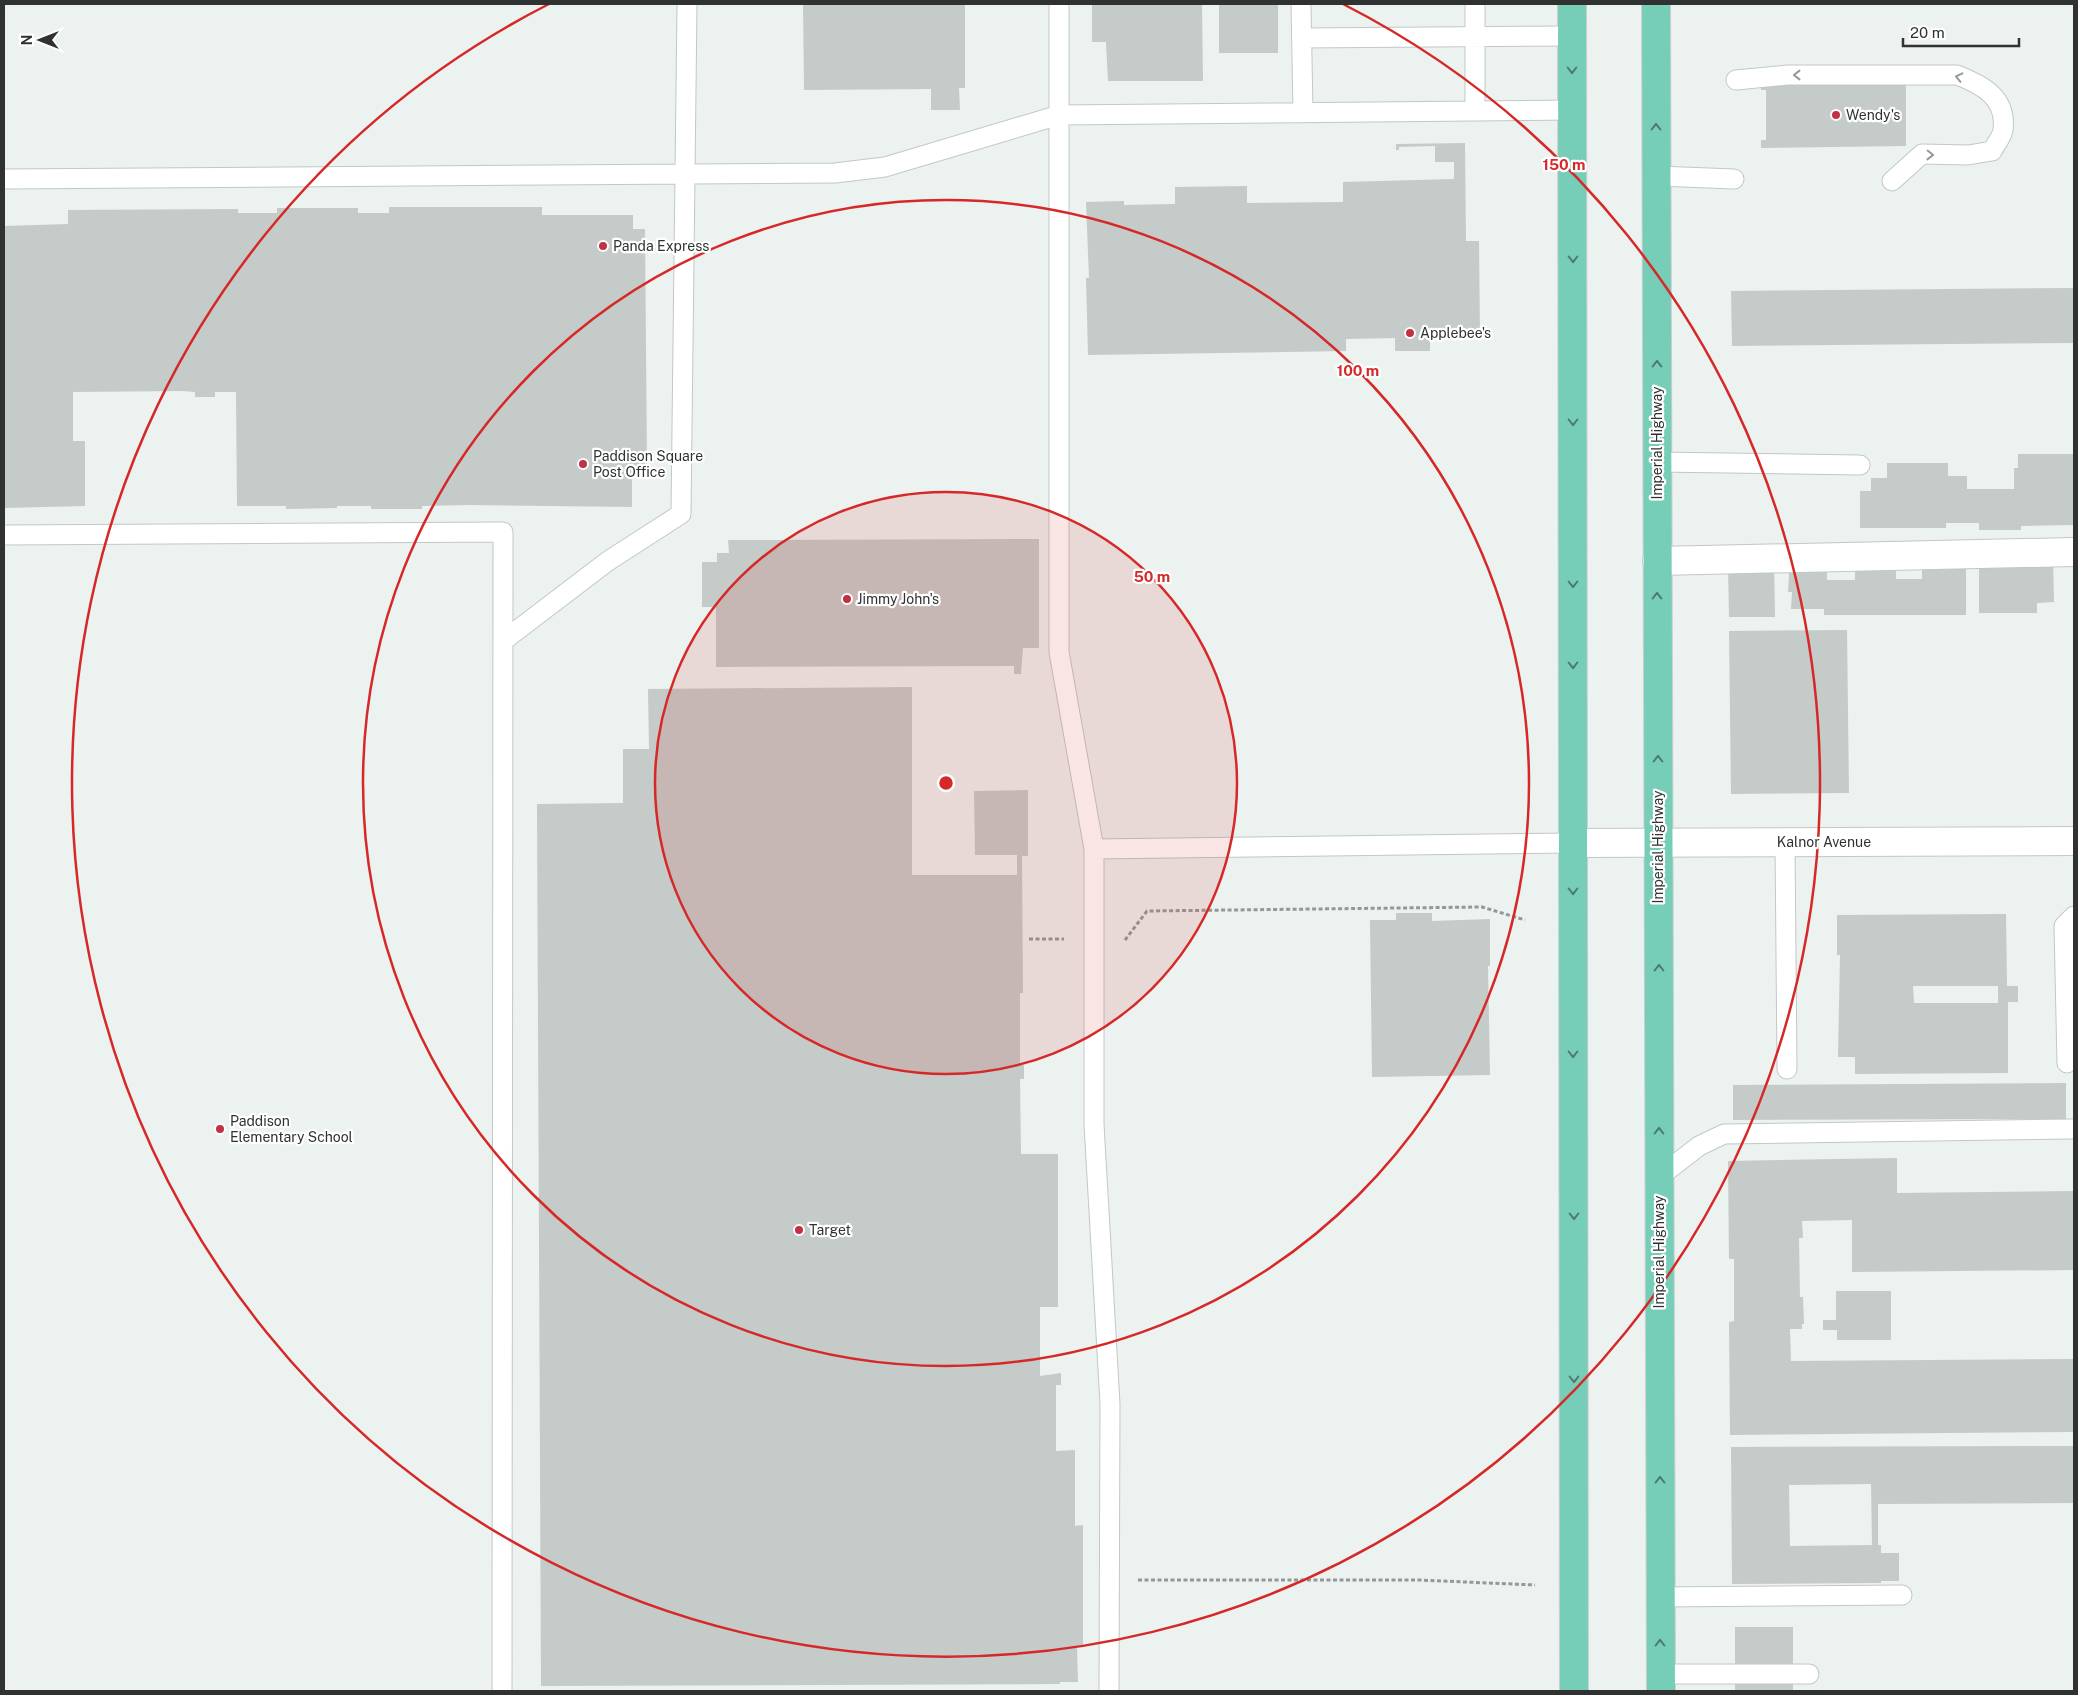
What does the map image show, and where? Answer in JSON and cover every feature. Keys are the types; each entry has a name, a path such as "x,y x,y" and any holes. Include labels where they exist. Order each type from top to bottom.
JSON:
{"main road":[{"path":"1572,4 1574,1691"},
{"name":"Imperial Highway","path":"1656,4 1660,1683"}],"street":[{"path":"1657,561 2074,552"},
{"name":"Kalnor Avenue","path":"1573,843 2074,841"}],"lane":[{"path":"503,641 608,561 681,514 687,4"},
{"path":"1059,4 1059,652 1094,849 1094,1124 1110,1404 1109,1691"},
{"path":"1301,4 1303,113"},
{"path":"1474,4 1475,111"},
{"path":"1302,38 1572,36"},
{"path":"1736,80 1788,74 1957,75 1976,82 1994,94 2001,112 2003,132 1992,151 1968,155 1922,154 1892,181"},
{"path":"4,179 835,173 884,167 1059,116 1572,110"},
{"path":"1657,176 1734,179"},
{"path":"1657,462 1860,465"},
{"path":"4,535 503,532 502,1691"},
{"path":"1785,842 1787,1069"},
{"path":"1094,849 1573,843"},
{"path":"2067,1063 2064,926 2074,916"},
{"path":"1659,1177 1699,1146 1724,1134 2074,1129"},
{"path":"1660,1597 1902,1595"},
{"path":"1660,1683 1809,1674"}],"path":[{"path":"1029,939 1126,940 1147,911 1482,907 1525,920"},
{"path":"1110,1580 1419,1580 1535,1584"}],"building":[{"path":"803,4 965,4 965,88 959,88 960,110 931,110 931,89 804,90"},
{"path":"1092,4 1202,4 1203,81 1108,81 1106,42 1092,42"},
{"path":"1219,4 1278,4 1278,53 1219,53"},
{"name":"Wendy's","path":"1761,83 1906,84 1906,146 1761,148 1761,140 1766,140 1766,90 1761,90"},
{"path":"1465,143 1466,241 1479,241 1480,337 1430,338 1430,351 1395,351 1395,338 1346,339 1346,351 1088,355 1086,278 1089,278 1086,202 1124,201 1124,205 1175,204 1175,187 1247,186 1247,203 1343,202 1343,182 1454,179 1454,162 1435,162 1435,146 1399,147 1399,150 1396,150 1396,144"},
{"path":"389,207 542,207 542,215 633,215 633,229 645,229 647,468 632,469 632,507 468,505 422,506 422,509 371,509 371,506 337,506 337,508 286,509 286,506 237,506 236,392 215,392 215,397 195,397 195,392 183,391 73,392 73,441 85,441 85,506 4,508 4,226 68,224 68,210 238,209 238,213 277,213 277,208 358,208 358,213 389,213"},
{"path":"2074,288 2074,343 1732,346 1731,291"},
{"path":"2018,454 2074,454 2074,525 2021,526 2021,530 1979,530 1979,523 1946,523 1946,528 1860,528 1860,491 1871,491 1871,478 1887,478 1887,463 1948,463 1948,476 1967,476 1967,489 2014,489 2014,468 2018,468"},
{"path":"1039,539 1039,648 1023,648 1021,674 1014,674 1014,666 716,667 716,607 702,607 702,562 717,562 717,553 729,553 728,540"},
{"path":"1790,558 1827,558 1827,580 1855,580 1855,563 1896,564 1896,579 1922,579 1922,564 1966,564 1966,615 1824,615 1824,609 1791,609 1792,592 1788,592"},
{"path":"2053,561 2054,602 2037,603 2037,613 1979,613 1979,562"},
{"path":"1774,565 1775,617 1729,617 1728,566"},
{"path":"1847,630 1849,793 1731,794 1729,631"},
{"name":"Target","path":"912,687 912,875 1017,875 1017,855 975,855 974,791 1028,790 1028,856 1022,856 1023,993 1020,993 1020,1065 1024,1065 1024,1079 1020,1079 1021,1154 1058,1154 1058,1307 1040,1307 1040,1376 1061,1373 1061,1385 1056,1385 1056,1451 1075,1450 1075,1526 1083,1525 1083,1647 1077,1647 1078,1682 1060,1682 1060,1684 541,1686 537,804 623,803 623,749 649,749 648,689"},
{"path":"1396,913 1432,913 1432,921 1490,919 1490,966 1488,966 1490,1075 1372,1077 1370,920 1396,920"},
{"path":"2006,914 2007,986 2018,986 2018,1002 2008,1002 2008,1073 1855,1074 1855,1057 1838,1057 1840,955 1837,955 1837,915","holes":["1913,986 1998,986 1998,1003 1914,1003"]},
{"path":"2066,1083 2066,1119 1733,1120 1733,1085"},
{"path":"1897,1158 1897,1193 2074,1191 2074,1270 1852,1272 1852,1220 1802,1221 1803,1238 1799,1238 1800,1297 1803,1297 1804,1324 1802,1324 1802,1329 1790,1329 1791,1361 2074,1359 2074,1432 1730,1435 1729,1322 1734,1321 1734,1259 1729,1259 1728,1161"},
{"path":"1836,1291 1891,1291 1891,1340 1837,1340 1837,1330 1823,1330 1823,1320 1836,1320"},
{"path":"2074,1446 2074,1503 1878,1504 1878,1545 1881,1545 1881,1553 1899,1553 1899,1581 1881,1581 1881,1583 1732,1584 1731,1447","holes":["1871,1484 1872,1545 1790,1546 1789,1485"]},
{"path":"1735,1627 1793,1627 1793,1691 1735,1691"}],"place":[{"name":"Wendy's","path":"1836,115"},
{"name":"Panda Express","path":"603,246"},
{"name":"Applebee's","path":"1410,333"},
{"name":"Paddison Square Post Office","path":"583,464"},
{"name":"Jimmy John's","path":"847,599"},
{"name":"Paddison Elementary School","path":"220,1129"},
{"name":"Target","path":"799,1230"}]}
